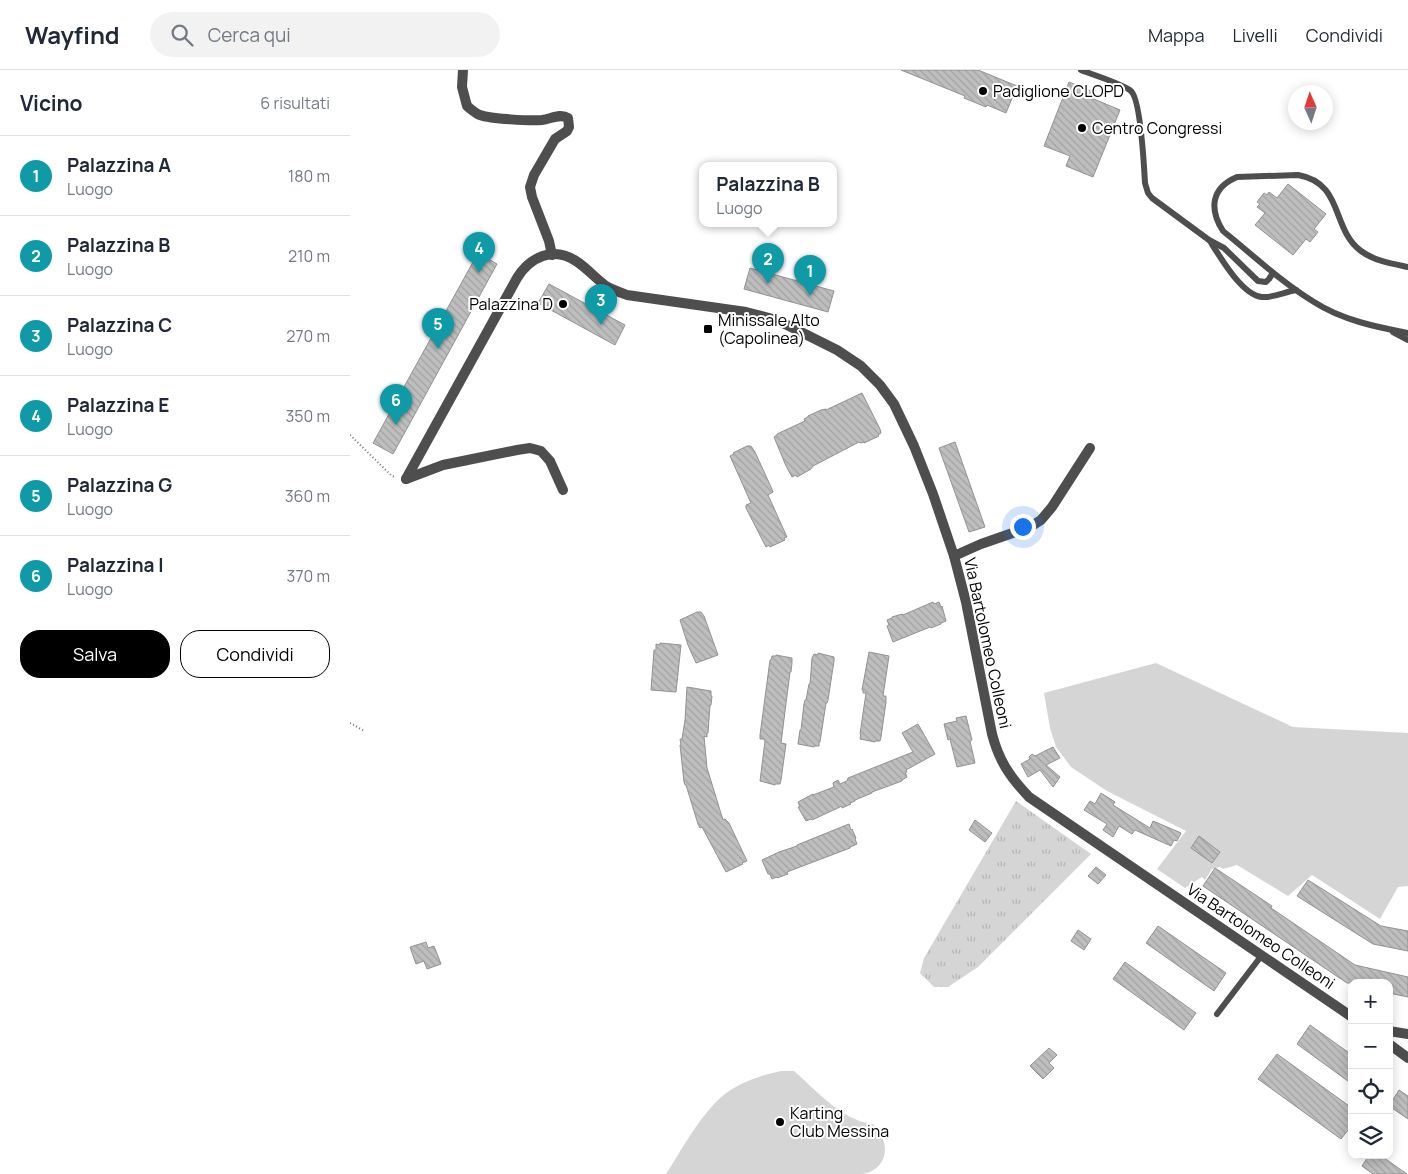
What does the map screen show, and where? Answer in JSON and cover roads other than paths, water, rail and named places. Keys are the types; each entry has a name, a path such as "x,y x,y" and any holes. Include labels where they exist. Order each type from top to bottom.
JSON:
{"street":[{"path":"463,70 462,87 468,106 482,115 496,118 536,120 561,116 568,118 568,131 555,139 531,182 532,197 549,241 552,255 533,260 521,272 406,479 442,465 530,448 541,451 550,461 562,490"},
{"name":"Via Bartolomeo Colleoni","path":"552,255 569,257 584,267 604,285 627,295 757,315 787,325 837,350 856,362 871,375 894,404 914,446 933,494 954,556 966,602 992,734 998,754 1009,774 1029,797 1348,1014"},
{"path":"954,556 981,544 1030,527 1041,520 1052,507 1090,448"},
{"path":"1393,1032 1408,1034"},
{"path":"1393,1047 1408,1058"}],"lane":[{"path":"1081,70 1132,92 1137,102 1145,183 1148,193 1158,203 1209,240 1224,248 1258,281 1266,282 1273,273"},
{"path":"1408,267 1373,258 1362,253 1346,234 1329,194 1314,180 1306,176 1237,177 1221,187 1214,199 1217,223 1223,231 1296,290 1328,310 1351,320 1408,333"},
{"path":"1209,240 1236,278 1251,293 1261,297 1270,297 1296,290"},
{"path":"1385,329 1408,340"},
{"path":"1217,1014 1262,955"}],"place":[{"name":"Padiglione CLOPD","path":"983,91"},
{"name":"Centro Congressi","path":"1082,128"},
{"name":"Palazzina E","path":"479,273"},
{"name":"Palazzina B","path":"768,284"},
{"name":"Palazzina A","path":"810,296"},
{"name":"Palazzina D","path":"563,304"},
{"name":"Palazzina C","path":"601,325"},
{"name":"Minissale Alto (Capolinea)","path":"708,329"},
{"name":"Palazzina G","path":"438,349"},
{"name":"Palazzina I","path":"396,425"},
{"name":"Karting Club Messina","path":"780,1122"}]}
